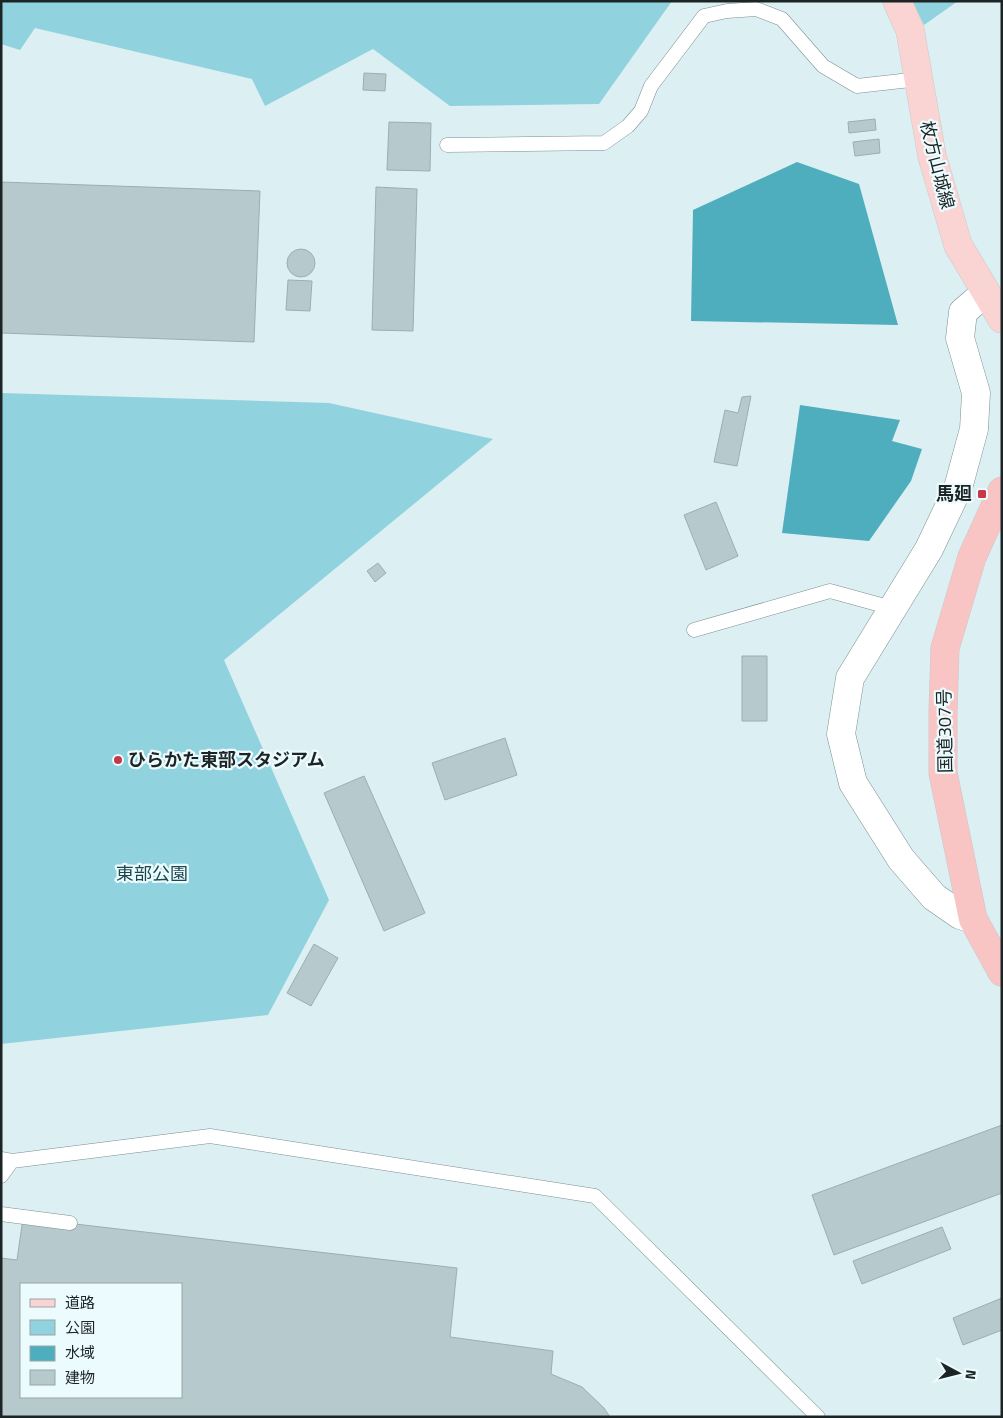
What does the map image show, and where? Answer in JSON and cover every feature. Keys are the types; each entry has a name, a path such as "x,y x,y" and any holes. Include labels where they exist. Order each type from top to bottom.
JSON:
{"highway":[{"name":"国道307号","path":"1002,491 972,557 945,648 943,773 973,919 1002,972"}],"main road":[{"name":"枚方山城線","path":"897,1 910,30 932,156 958,245 1002,319"}],"street":[{"path":"973,919 960,915 934,896 901,859 853,783 841,734 846,693 850,678 928,549 958,488 974,429 976,392 960,338 963,312 985,293"}],"lane":[{"path":"447,145 604,143 628,126 641,111 651,86 704,16 727,11 756,9 782,19 823,66 857,86 919,79"},
{"path":"694,630 830,591 892,608"},
{"path":"1,1176 7,1160 210,1136 595,1196 818,1417"},
{"path":"1,1214 70,1223"}],"green space":[{"path":"1,1 672,1 599,104 450,106 373,49 265,106 252,79 35,28 20,50 1,44"},
{"path":"912,1 958,1 924,25"},
{"name":"東部公園","path":"1,393 329,403 493,439 224,660 329,900 268,1015 1,1044"}],"water":[{"path":"797,162 859,184 898,325 691,321 693,210"},
{"path":"800,405 900,420 892,441 922,449 911,481 869,541 782,533"}],"building":[{"path":"364,73 386,74 385,91 363,90"},
{"path":"875,119 876,130 849,133 848,122"},
{"path":"389,122 431,123 430,171 387,170"},
{"path":"879,139 880,153 855,156 853,142"},
{"path":"1,182 260,191 254,342 1,333"},
{"path":"376,187 417,189 413,331 372,330"},
{"path":"301,249 311,253 315,263 311,273 301,277 291,273 287,263 291,253"},
{"path":"288,280 312,281 310,311 286,310"},
{"path":"751,396 737,466 714,462 725,410 738,413 742,397"},
{"path":"716,502 738,556 706,570 684,515"},
{"path":"378,563 386,573 375,582 367,571"},
{"path":"742,656 767,656 767,721 742,721"},
{"path":"505,738 517,775 445,800 432,763"},
{"path":"364,776 425,913 384,931 324,793"},
{"path":"314,944 338,958 311,1006 287,993"},
{"path":"1002,1125 1002,1193 834,1255 812,1195"},
{"path":"23,1218 457,1268 450,1337 553,1351 551,1374 582,1387 604,1408 610,1417 1,1417 1,1258 17,1260"},
{"path":"942,1227 951,1249 862,1284 853,1261"},
{"path":"1002,1298 1002,1330 963,1345 953,1318"}],"place":[{"name":"馬廻","path":"982,494"},
{"name":"ひらかた東部スタジアム","path":"118,760"}]}
